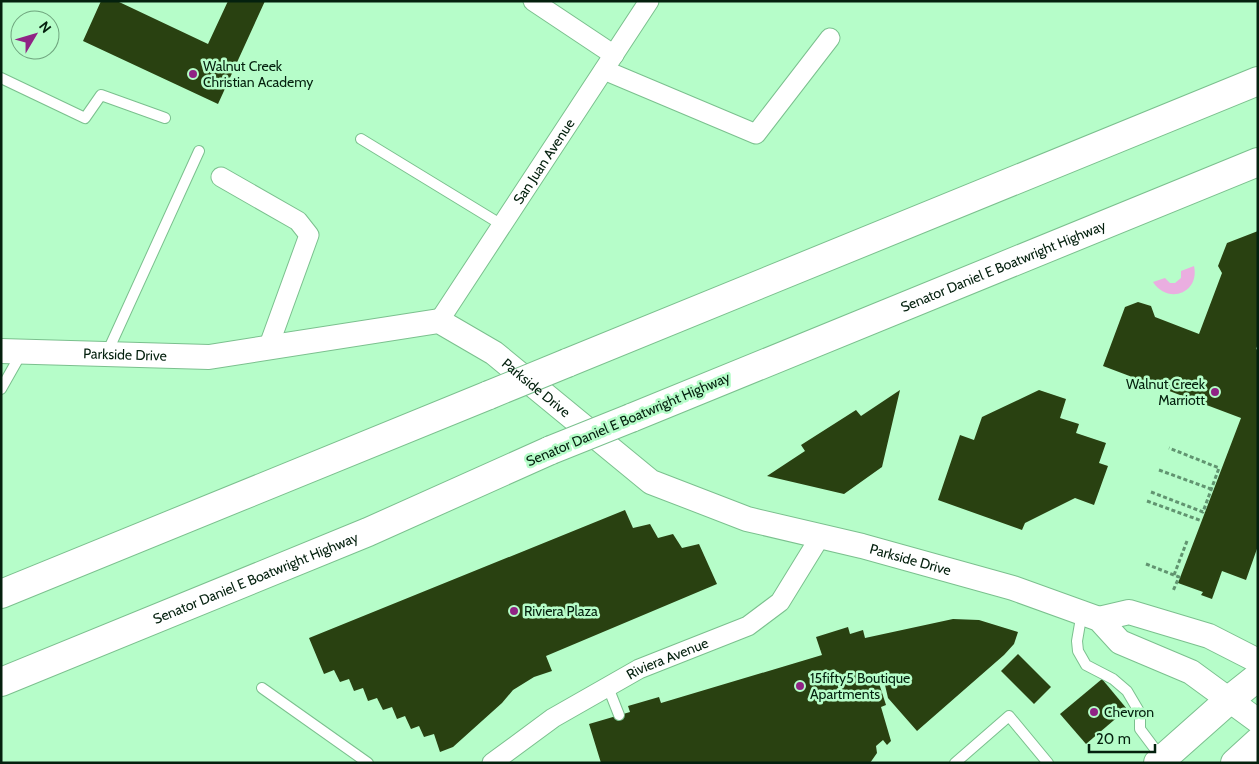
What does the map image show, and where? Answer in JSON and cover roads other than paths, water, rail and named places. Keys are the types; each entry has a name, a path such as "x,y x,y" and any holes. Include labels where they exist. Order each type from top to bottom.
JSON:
{"main road":[{"path":"1,594 1258,81"},
{"name":"Senator Daniel E Boatwright Highway","path":"1,682 368,532 551,450 1258,162"},
{"path":"1,581 84,560"},
{"path":"1161,761 1229,700 1258,677"},
{"path":"1235,763 1258,742"}],"street":[{"path":"533,1 609,63 756,134 830,38"},
{"name":"San Juan Avenue","path":"439,321 649,1"},
{"path":"221,177 298,221 309,235 268,348"},
{"name":"Parkside Drive","path":"12,351 208,357 439,321 494,353 651,482 747,518 862,546 1004,585 1091,616 1120,642 1191,672 1258,721"},
{"name":"Riviera Avenue","path":"492,763 553,718 639,669 748,626 780,602 820,537"},
{"path":"1091,616 1128,612 1209,636 1258,661"}],"lane":[{"path":"1,78 85,118 101,95 165,118"},
{"path":"360,139 502,226"},
{"path":"107,354 199,151"},
{"path":"1,389 12,351"},
{"path":"1091,616 1077,642 1078,651 1086,665 1113,679 1127,691 1140,713 1140,728 1161,761"},
{"path":"608,687 619,715"},
{"path":"262,688 368,763"},
{"path":"954,763 1008,716 1048,763"}],"place":[{"name":"Walnut Creek Christian Academy","path":"193,74"},
{"name":"Walnut Creek Marriott","path":"1215,392"},
{"name":"Riviera Plaza","path":"514,611"},
{"name":"15fifty5 Boutique Apartments","path":"800,686"},
{"name":"Chevron","path":"1094,712"}]}
